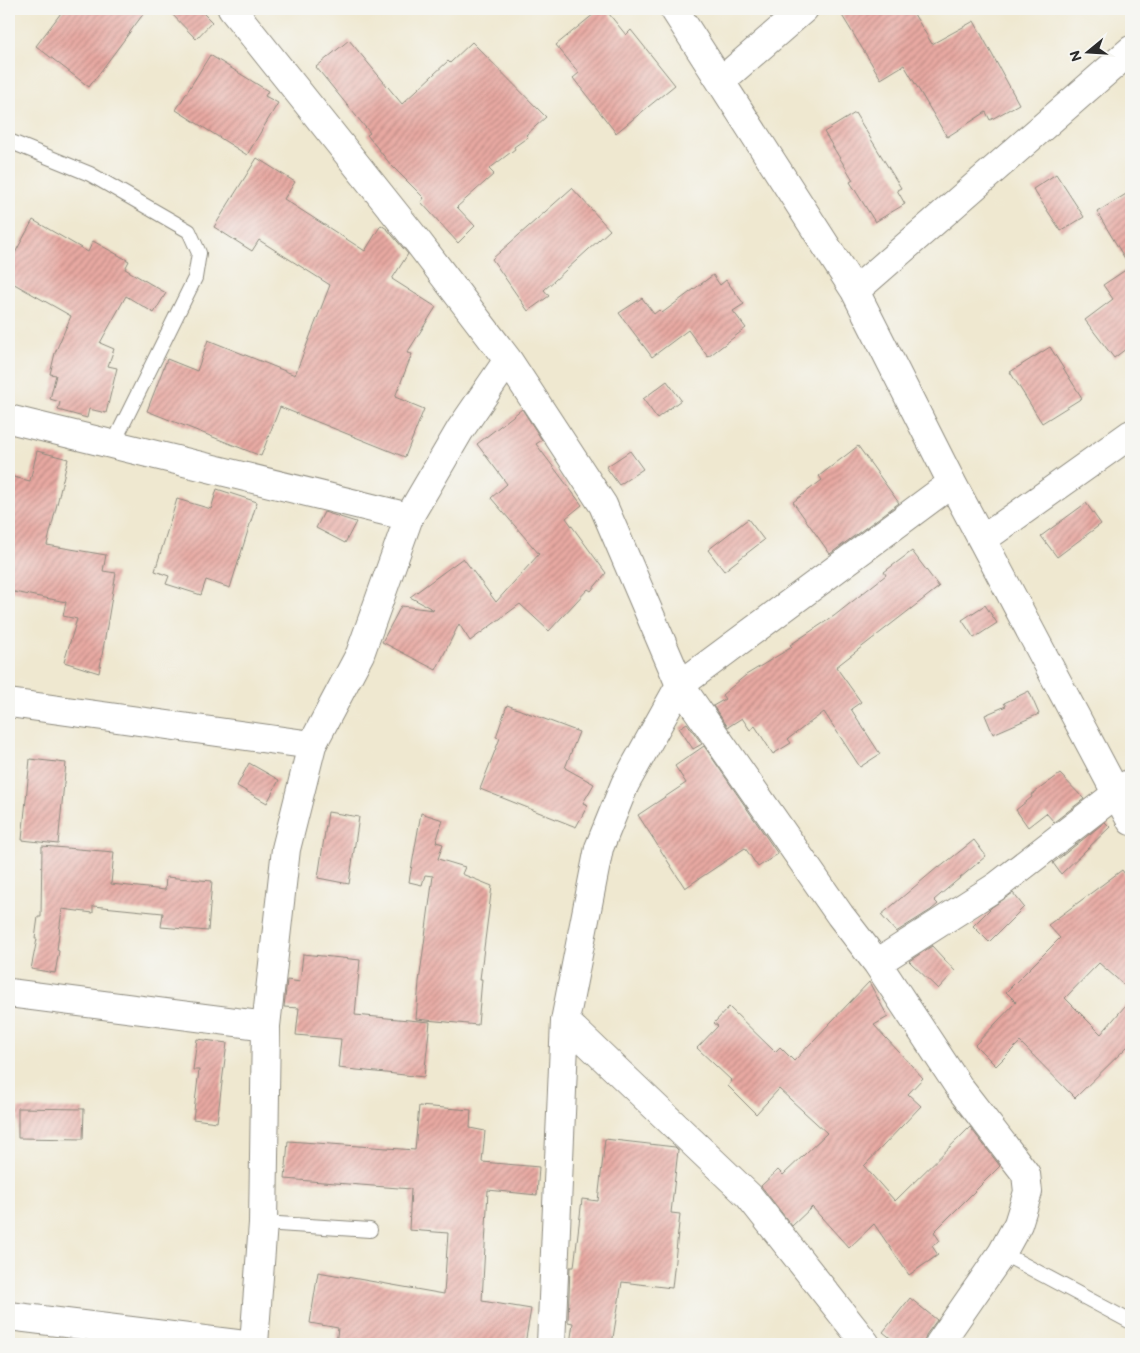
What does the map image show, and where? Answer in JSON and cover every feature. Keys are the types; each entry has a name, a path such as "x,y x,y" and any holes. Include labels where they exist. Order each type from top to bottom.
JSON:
{"street":[{"path":"232,9 412,234 508,360 603,504 680,685 840,915 877,963 961,1090 1026,1174 1028,1192 1018,1224 1002,1253 939,1344"},
{"path":"674,9 855,291 982,540 1123,787 1131,821"},
{"path":"720,81 804,9"},
{"path":"855,291 1131,50"},
{"path":"254,1344 263,1223 266,1026 286,849 312,745 360,654 409,517 460,430 508,360"},
{"path":"9,419 409,517"},
{"path":"982,540 1131,434"},
{"path":"551,1344 565,1021 599,848 625,784 680,685 952,483"},
{"path":"9,703 312,745"},
{"path":"877,963 997,886 1123,787"},
{"path":"9,993 266,1026"},
{"path":"565,1021 749,1196 866,1344"},
{"path":"9,1316 237,1344"}],"lane":[{"path":"9,141 90,174 189,231 199,253 194,278 113,444"},
{"path":"263,1223 370,1230"},
{"path":"1002,1253 1131,1322"}],"building":[{"path":"64,9 147,9 89,87 36,46"},
{"path":"167,9 199,9 212,22 196,39"},
{"path":"600,9 605,9 626,35 631,30 675,85 616,133 573,78 579,73 556,45"},
{"path":"838,9 911,9 932,44 974,21 1019,104 990,120 986,112 947,137 904,65 881,79"},
{"path":"349,40 402,104 448,61 450,63 472,42 546,117 526,135 528,137 514,147 515,149 489,169 494,174 457,207 475,226 458,243 421,202 424,198 391,165 367,135 370,133 316,67"},
{"path":"210,55 268,91 265,96 278,103 247,155 176,110"},
{"path":"855,113 901,188 897,190 905,204 875,222 850,182 853,180 824,132"},
{"path":"257,158 295,182 284,199 365,251 381,225 387,229 408,254 392,279 436,307 407,353 412,354 395,397 424,409 405,457 280,407 261,456 147,411 167,359 197,371 208,340 295,375 330,285 259,240 252,251 214,227"},
{"path":"1056,174 1084,217 1061,231 1033,189"},
{"path":"572,188 610,230 544,290 549,296 528,311 492,259"},
{"path":"1131,191 1131,345 1114,358 1085,320 1113,299 1103,285 1130,267 1097,212"},
{"path":"33,220 88,252 93,241 129,261 125,269 166,293 154,313 126,296 100,343 114,349 108,366 117,368 106,413 89,409 87,418 58,410 60,402 50,399 56,375 50,374 55,353 71,316 9,281 9,264"},
{"path":"713,275 720,285 726,280 744,304 733,311 746,328 708,357 688,330 652,357 619,313 642,298 654,314 659,310 662,313"},
{"path":"1050,347 1082,398 1042,423 1010,372"},
{"path":"667,381 681,400 657,418 643,399"},
{"path":"522,409 542,440 536,444 582,505 566,518 606,573 591,591 588,589 549,631 520,604 470,641 459,624 436,670 382,642 401,606 434,610 410,597 463,558 496,602 539,554 491,498 507,484 477,444"},
{"path":"858,446 899,503 830,554 793,502 822,480 819,476"},
{"path":"37,451 68,459 47,545 106,555 103,571 116,573 99,673 64,662 77,619 63,616 66,602 9,591 9,476 30,481"},
{"path":"630,451 643,469 619,485 606,467"},
{"path":"217,489 257,502 230,588 206,580 201,595 166,584 169,576 155,571 177,499 211,509"},
{"path":"1086,503 1101,524 1057,557 1041,536"},
{"path":"324,512 356,522 345,543 316,528"},
{"path":"748,519 764,540 724,571 708,550"},
{"path":"912,551 939,587 836,667 861,702 851,709 880,754 860,767 824,712 788,739 791,743 773,754 755,726 750,730 742,718 728,727 713,706 725,699 722,695 746,675 792,647 790,645 834,616 886,575 884,572"},
{"path":"985,605 997,623 974,638 962,620"},
{"path":"1029,691 1039,714 993,734 985,715 1006,706 1004,703"},
{"path":"507,705 579,732 565,768 594,784 583,803 588,805 576,827 480,789 500,738 496,737"},
{"path":"687,723 702,744 693,749 679,728"},
{"path":"704,746 778,854 758,867 745,848 685,888 638,815 686,783 675,766"},
{"path":"30,759 66,763 58,844 22,840"},
{"path":"249,763 279,780 267,803 237,786"},
{"path":"1060,774 1084,799 1054,822 1046,813 1028,827 1016,810 1032,797 1031,795"},
{"path":"328,812 359,817 349,884 318,878"},
{"path":"421,813 443,820 436,842 443,844 438,859 465,867 462,874 492,886 480,979 482,979 478,1025 416,1019 433,876 425,875 422,885 409,882"},
{"path":"1105,822 1110,827 1061,874 1053,863"},
{"path":"974,840 986,856 934,900 938,904 931,910 896,932 881,915 938,867"},
{"path":"42,846 114,852 111,884 165,890 166,877 212,881 208,931 161,927 163,913 93,906 93,913 62,909 57,950 59,951 55,973 31,969 37,939 35,939 38,917 41,917"},
{"path":"1122,870 1131,882 1131,991 1099,963 1065,998 1101,1034 1131,999 1131,1043 1075,1098 1020,1042 996,1066 975,1045 1016,1002 1006,992 1060,938 1048,925"},
{"path":"1013,893 1024,907 989,942 973,926 992,907"},
{"path":"932,946 955,971 938,989 909,961"},
{"path":"303,954 360,960 355,1015 430,1022 424,1077 338,1068 341,1039 296,1035 299,1008 284,1007 287,980 300,982"},
{"path":"869,982 888,1017 874,1025 923,1078 908,1094 921,1106 864,1166 895,1201 970,1127 1000,1166 934,1232 940,1241 932,1246 938,1255 909,1275 874,1224 849,1248 812,1207 792,1226 761,1186 778,1170 783,1175 827,1133 779,1089 756,1114 728,1086 732,1081 697,1048 718,1026 714,1023 729,1007 775,1052 780,1047 794,1061"},
{"path":"197,1039 227,1043 217,1122 193,1119 199,1070 193,1070"},
{"path":"419,1106 471,1110 470,1128 485,1131 482,1162 539,1167 537,1195 488,1190 482,1301 531,1309 525,1344 336,1344 338,1328 310,1323 318,1272 444,1294 448,1233 409,1230 411,1189 285,1179 288,1141 415,1150"},
{"path":"18,1108 84,1109 83,1139 18,1138"},
{"path":"605,1139 675,1147 678,1150 671,1213 680,1214 672,1288 622,1282 612,1344 570,1344 573,1323 568,1322 570,1267 574,1267 582,1199 598,1201"},
{"path":"910,1298 937,1320 926,1335 924,1344 898,1344 883,1332"}]}
